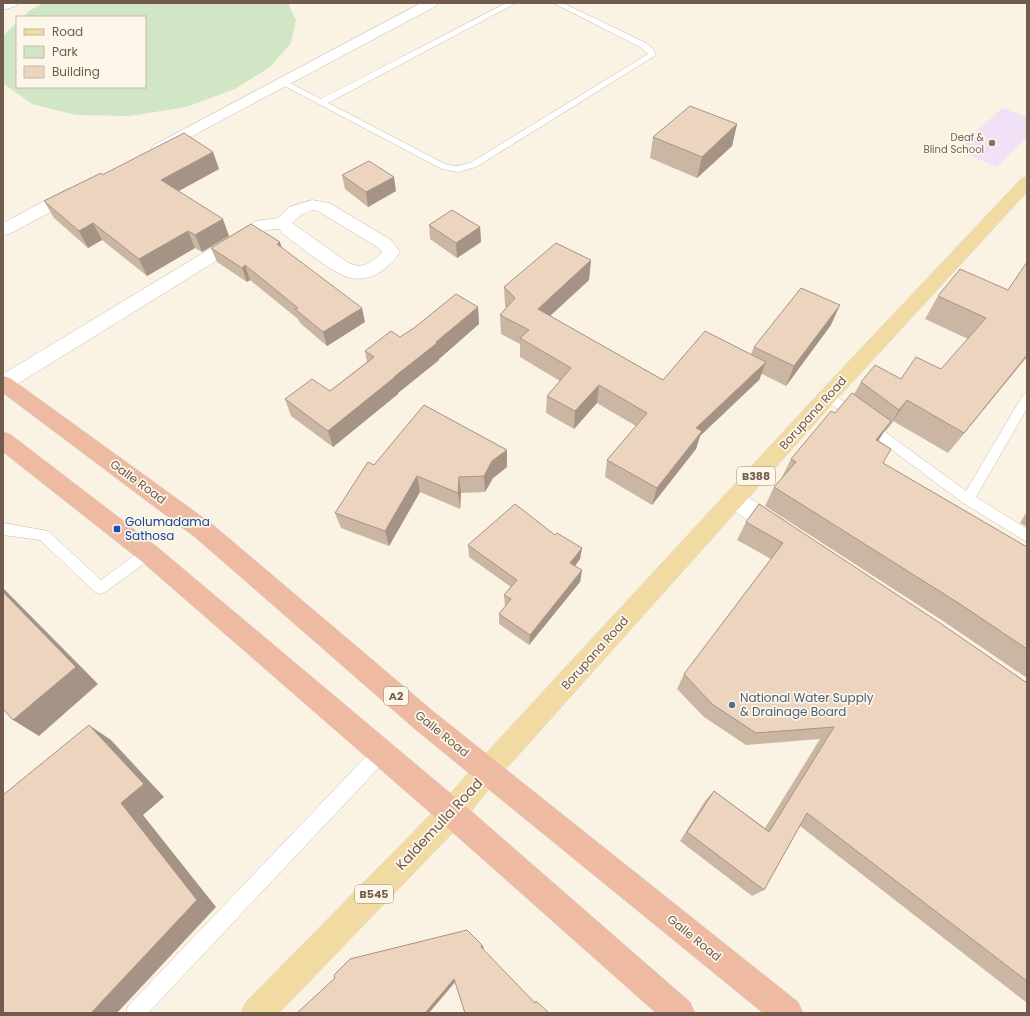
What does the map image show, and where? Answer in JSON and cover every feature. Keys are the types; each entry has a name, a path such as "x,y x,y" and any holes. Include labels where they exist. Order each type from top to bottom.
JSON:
{"highway":[{"name":"Galle Road","path":"3,383 204,530 425,721 787,1013"},
{"path":"3,440 148,553 452,813 679,1013"}],"main road":[{"name":"Borupana Road","path":"487,771 828,396 1027,182"},
{"name":"Kaldemulla Road","path":"257,1013 452,813 487,771"}],"street":[{"path":"3,6 11,3"},
{"path":"402,3 418,10"},
{"path":"149,153 432,3"},
{"path":"3,230 86,186"},
{"path":"312,205 323,207 385,244 391,252 386,260 375,267 363,272 351,272 288,229 283,223 286,216 300,208 312,205"},
{"path":"3,383 262,226 283,223"},
{"path":"734,500 794,539"}],"lane":[{"path":"321,103 512,3"},
{"path":"281,82 445,167 458,169 473,166 652,55 643,45 556,3"},
{"path":"828,396 968,499 1027,536"},
{"path":"968,499 1027,398"},
{"path":"3,529 43,535 100,588 148,553"},
{"path":"134,1013 381,753"}],"shaded area":[{"name":"Deaf & Blind School","path":"1002,108 1027,117 1027,137 997,167 957,150"}],"green space":[{"path":"43,3 288,3 296,20 291,43 270,67 235,89 186,107 130,116 76,115 32,104 4,84 4,35 16,23 16,88 146,88 146,16 24,16 29,11"}],"building":[{"path":"690,106 737,124 702,157 653,137"},
{"path":"184,133 213,152 161,180 223,219 195,235 188,231 139,259 93,223 79,231 44,201 101,173 102,175"},
{"path":"369,161 394,177 366,192 342,175"},
{"path":"452,210 480,227 456,243 429,225"},
{"path":"251,224 280,242 277,244 362,308 323,332 295,309 298,308 245,265 242,268 211,248"},
{"path":"556,243 591,260 538,309 663,380 705,331 766,362 696,428 702,431 657,488 607,460 647,413 599,385 575,411 547,396 571,368 520,338 529,330 500,315 515,298 504,287"},
{"path":"1027,262 1027,355 964,433 907,400 899,410 861,382 875,365 901,379 916,357 941,369 986,318 938,296 960,269 1008,290"},
{"path":"801,288 840,305 794,366 754,347"},
{"path":"456,294 478,307 436,342 437,343 328,431 285,399 312,379 330,391 374,357 365,351 391,331 400,337 414,328"},
{"path":"852,393 891,421 876,440 891,449 883,463 1027,547 1027,649 960,604 774,487 796,462 791,459 831,411 835,413"},
{"path":"424,405 507,450 492,461 484,476 459,477 458,493 417,476 385,531 335,513 368,462 374,465"},
{"path":"515,504 555,535 557,533 582,548 570,563 582,570 530,635 499,614 511,599 504,595 517,580 468,545"},
{"path":"759,504 940,623 1027,683 1027,981 807,813 764,890 687,832 714,791 769,832 834,727 756,733 712,704 684,674 783,543 746,522"},
{"path":"3,592 76,667 13,720 3,709"},
{"path":"89,725 144,784 121,803 197,900 91,1013 3,1013 3,795"},
{"path":"467,930 482,945 481,947 535,1003 536,1001 549,1013 465,1013 454,979 425,1013 297,1013 335,978 334,975 350,959"}],"place":[{"name":"Deaf & Blind School","path":"992,143"},
{"name":"Golumadama Sathosa","path":"117,529"},
{"name":"National Water Supply & Drainage Board","path":"732,705"}]}
